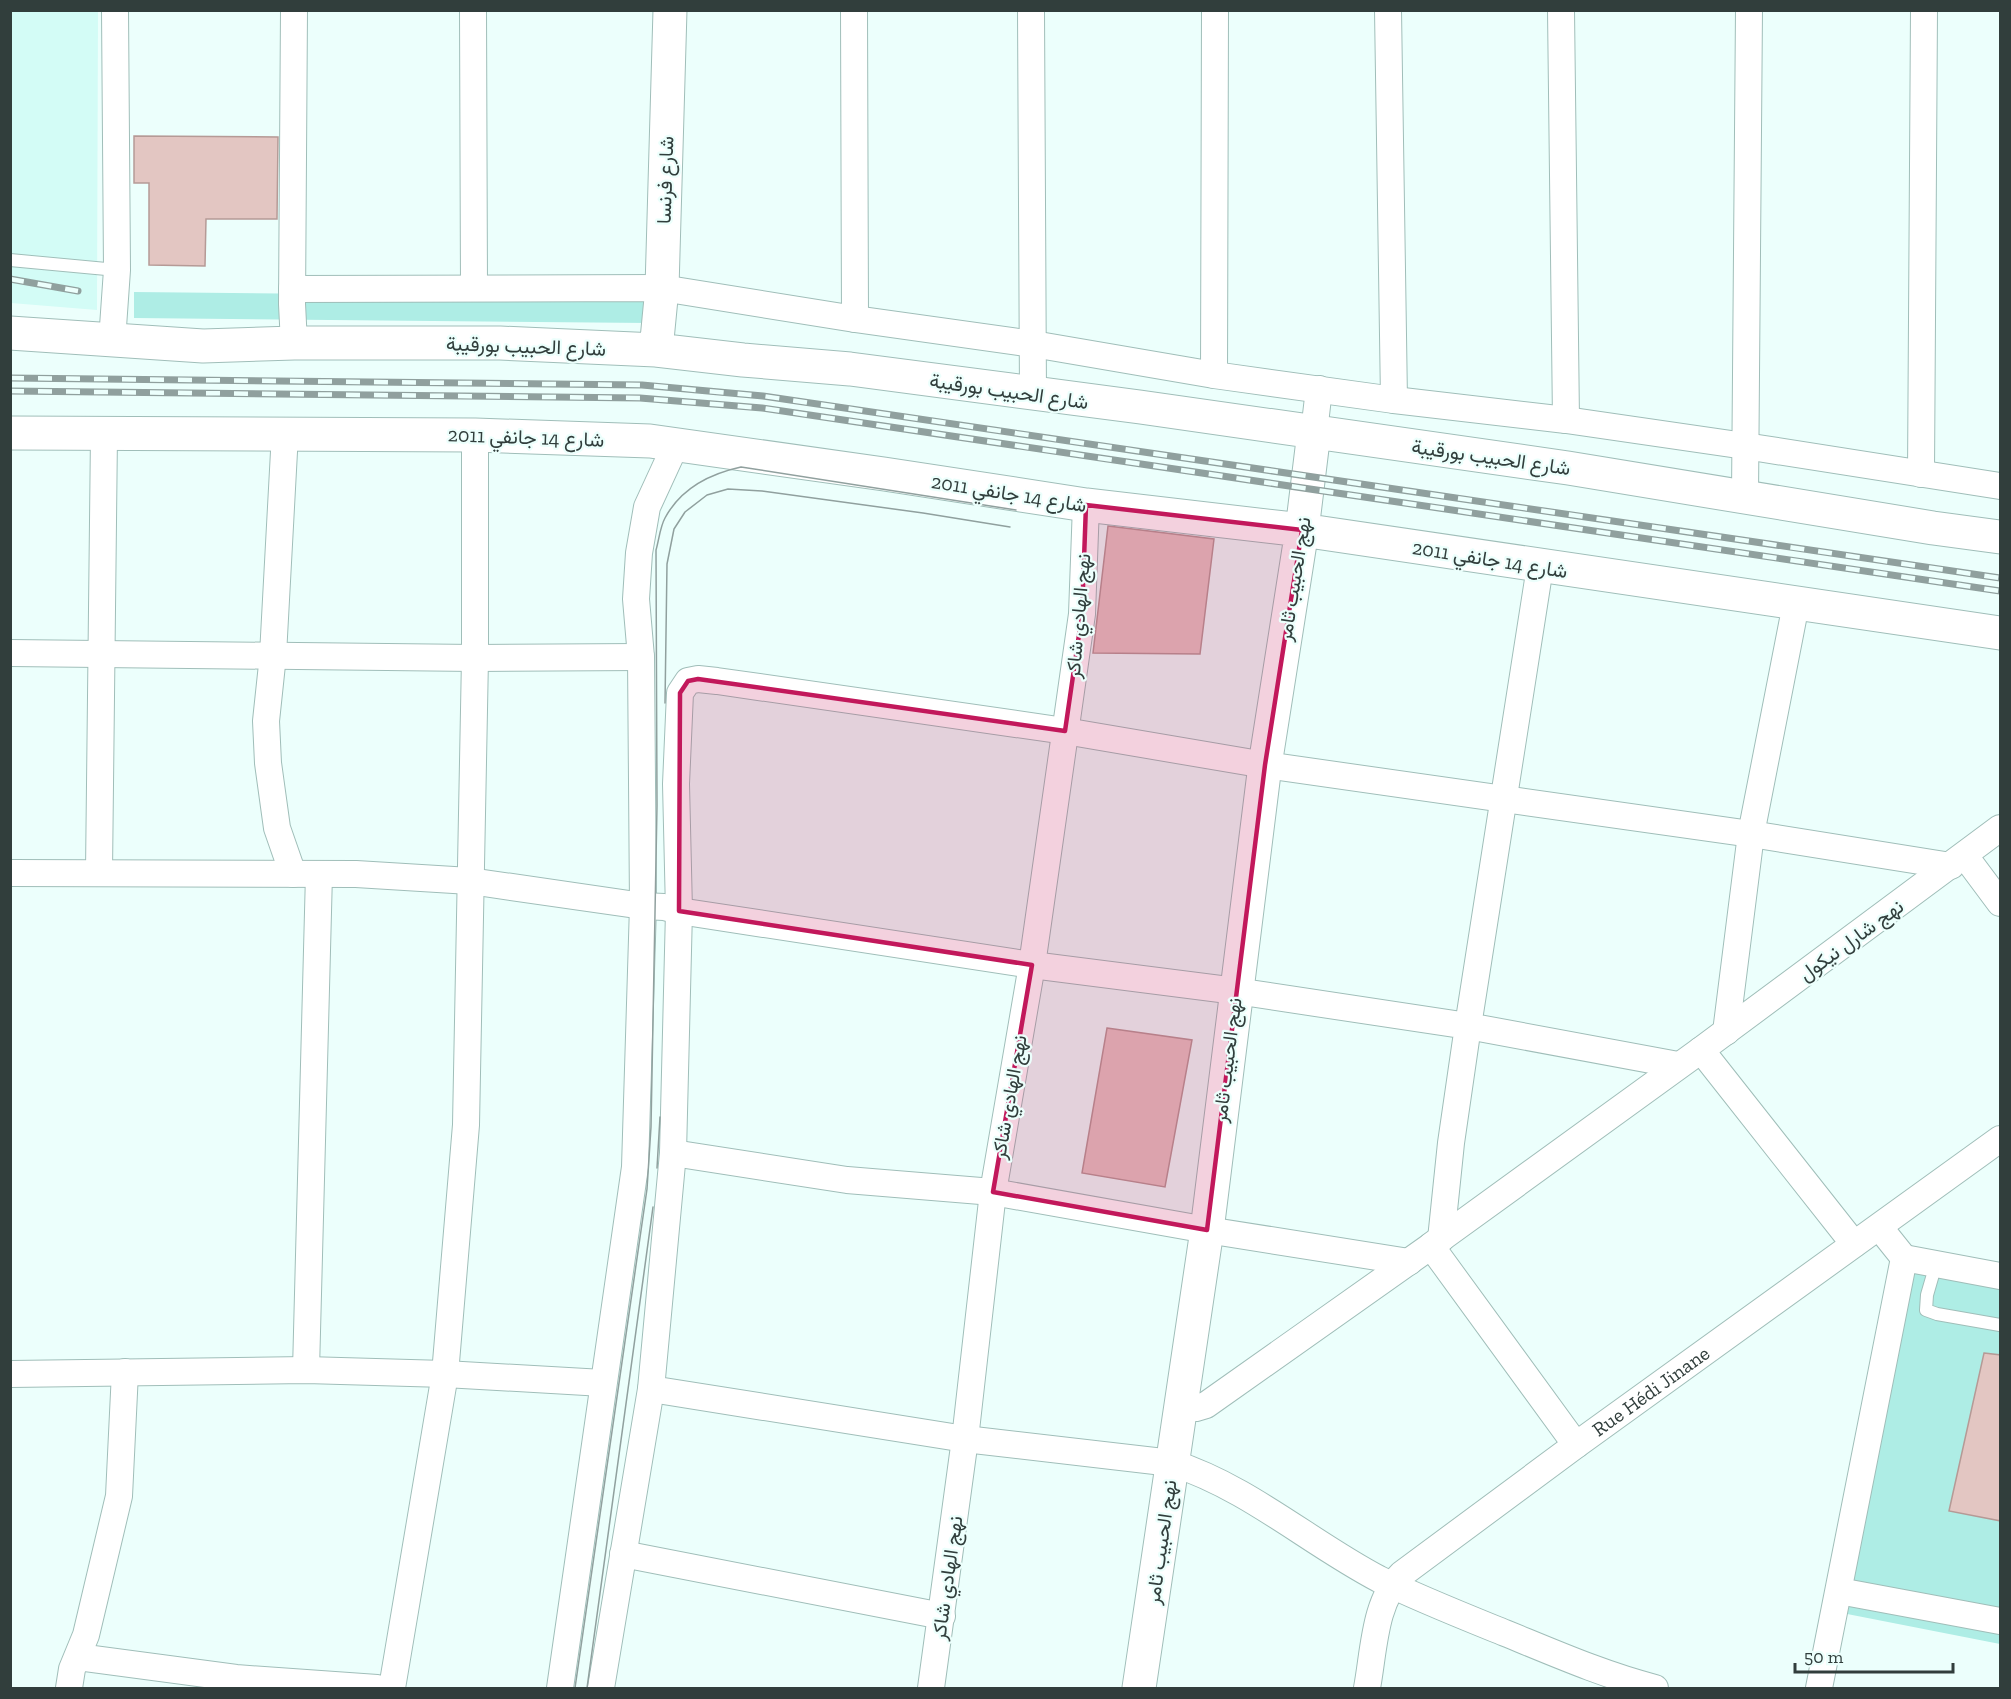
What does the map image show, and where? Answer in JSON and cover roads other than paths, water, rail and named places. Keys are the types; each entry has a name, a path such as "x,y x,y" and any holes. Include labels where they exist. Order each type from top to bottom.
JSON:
{"street":[{"path":"112,341 117,270 115,10"},
{"path":"294,10 292,289 294,343"},
{"path":"473,10 474,288"},
{"name":"شارع فرنسا","path":"656,350 662,288 670,10"},
{"path":"854,10 855,319"},
{"path":"1031,10 1033,394"},
{"path":"1214,375 1215,10"},
{"path":"1388,10 1394,400"},
{"path":"1561,10 1566,420"},
{"path":"1745,496 1749,10"},
{"path":"1921,474 1924,10"},
{"path":"292,289 662,288 855,319 1033,344 1214,375 1394,400 1566,420 2001,486"},
{"name":"شارع الحبيب بورقيبة","path":"10,333 203,346 294,343 500,343 656,350 850,369 1314,432 1745,496 1933,528 2001,537"},
{"path":"1314,432 1319,389"},
{"name":"شارع 14 جانفي 2011","path":"10,432 476,435 650,441 1086,505 1302,530 1539,567 2001,633"},
{"name":"نهج الحبيب ثامر","path":"1139,1689 1207,1230 1265,765 1302,530 1314,432"},
{"path":"285,433 273,655 266,721 268,763 277,828 293,874"},
{"path":"99,872 104,434"},
{"path":"392,1689 445,1374 466,1125 475,658 476,435"},
{"path":"560,1689 635,1167 644,906 641,657 636,599 639,553 647,507 676,444"},
{"name":"نهج الهادي شاكر","path":"931,1689 965,1439 993,1192 1032,965 1082,614 1086,505"},
{"path":"1539,567 1436,1242 1576,1445"},
{"path":"1726,1032 1751,834 1797,603"},
{"path":"10,653 475,658 641,657"},
{"path":"601,1689 651,1389 673,1153 679,911 676,783 680,693 688,681 698,679 717,681 1065,730 1265,765 1958,861 2001,903"},
{"name":"نهج شارل نيكول","path":"1181,1408 1197,1408 1206,1405 1409,1262 1726,1032 2001,828"},
{"path":"10,873 356,873 470,881 664,907 1032,965 1236,991 1468,1026 1678,1065"},
{"path":"306,1370 319,874"},
{"path":"1701,1050 1854,1244"},
{"name":"Rue Hédi Jinane","path":"1367,1689 1379,1615 1392,1584 1421,1558 1854,1244 1996,1147"},
{"path":"673,1153 847,1180 993,1192 1207,1230 1409,1262"},
{"path":"1880,1228 1904,1258 2001,1276"},
{"path":"1819,1689 1904,1258"},
{"path":"10,1374 306,1370 445,1374 603,1383"},
{"path":"69,1689 72,1669 86,1635 120,1496 125,1372"},
{"path":"651,1389 965,1439 1172,1463 1195,1470 1392,1584 1541,1648 1655,1689"},
{"path":"622,1554 942,1616"},
{"path":"1839,1592 2001,1622"},
{"path":"78,1657 236,1683 376,1689"}],"lane":[{"path":"10,260 117,270"},
{"path":"1936,1264 1927,1295 1926,1310 1936,1314 2001,1325"}],"tram line":[{"path":"575,1688 647,1189 651,1127 657,806 656,550 663,522 679,498 697,484 707,478 741,467 1016,510"},
{"path":"665,703 667,564 674,529 685,512 707,495 728,489 762,491 1010,527"},
{"path":"657,1168 660,1117"},
{"path":"587,1688 653,1207"}],"railway":[{"path":"10,279 78,291"},
{"path":"10,378 642,385 763,396 2000,578"},
{"path":"10,391 640,398 762,408 2000,591"}]}
